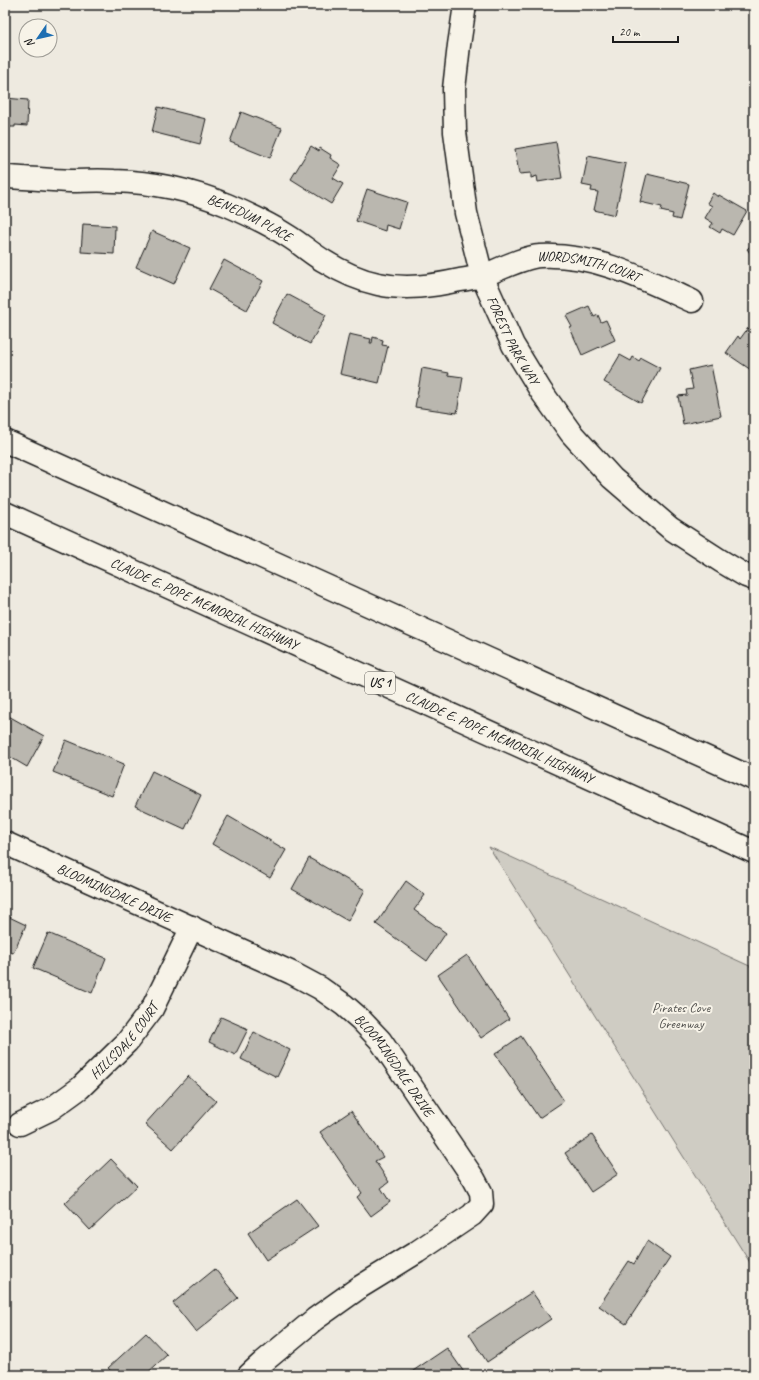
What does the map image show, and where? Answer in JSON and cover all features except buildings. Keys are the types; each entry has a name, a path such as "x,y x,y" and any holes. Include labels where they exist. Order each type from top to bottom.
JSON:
{"main road":[{"name":"FOREST PARK WAY","path":"465,5 454,89 455,132 466,213 482,276 513,346 541,391 571,433 612,478 670,528 721,562 754,579"},
{"name":"BENEDUM PLACE","path":"5,177 70,181 115,181 163,185 194,193 226,204 257,218 290,237 324,261 357,278 376,283 398,287 416,288 482,276"},
{"name":"WORDSMITH COURT","path":"482,276 538,256 568,256 594,261 636,275 692,301"},
{"path":"5,441 754,779"},
{"name":"CLAUDE E. POPE MEMORIAL HIGHWAY","path":"5,513 754,852"},
{"name":"BLOOMINGDALE DRIVE","path":"5,843 292,973 320,988 360,1018 380,1040 474,1179 481,1192 482,1204 472,1216 360,1287 315,1320 249,1375"},
{"name":"HILLSDALE COURT","path":"20,1124 51,1109 80,1088 127,1042 152,1009 192,927"}],"green space":[{"name":"Pirates Cove Greenway","path":"489,847 754,968 754,1269"}]}
